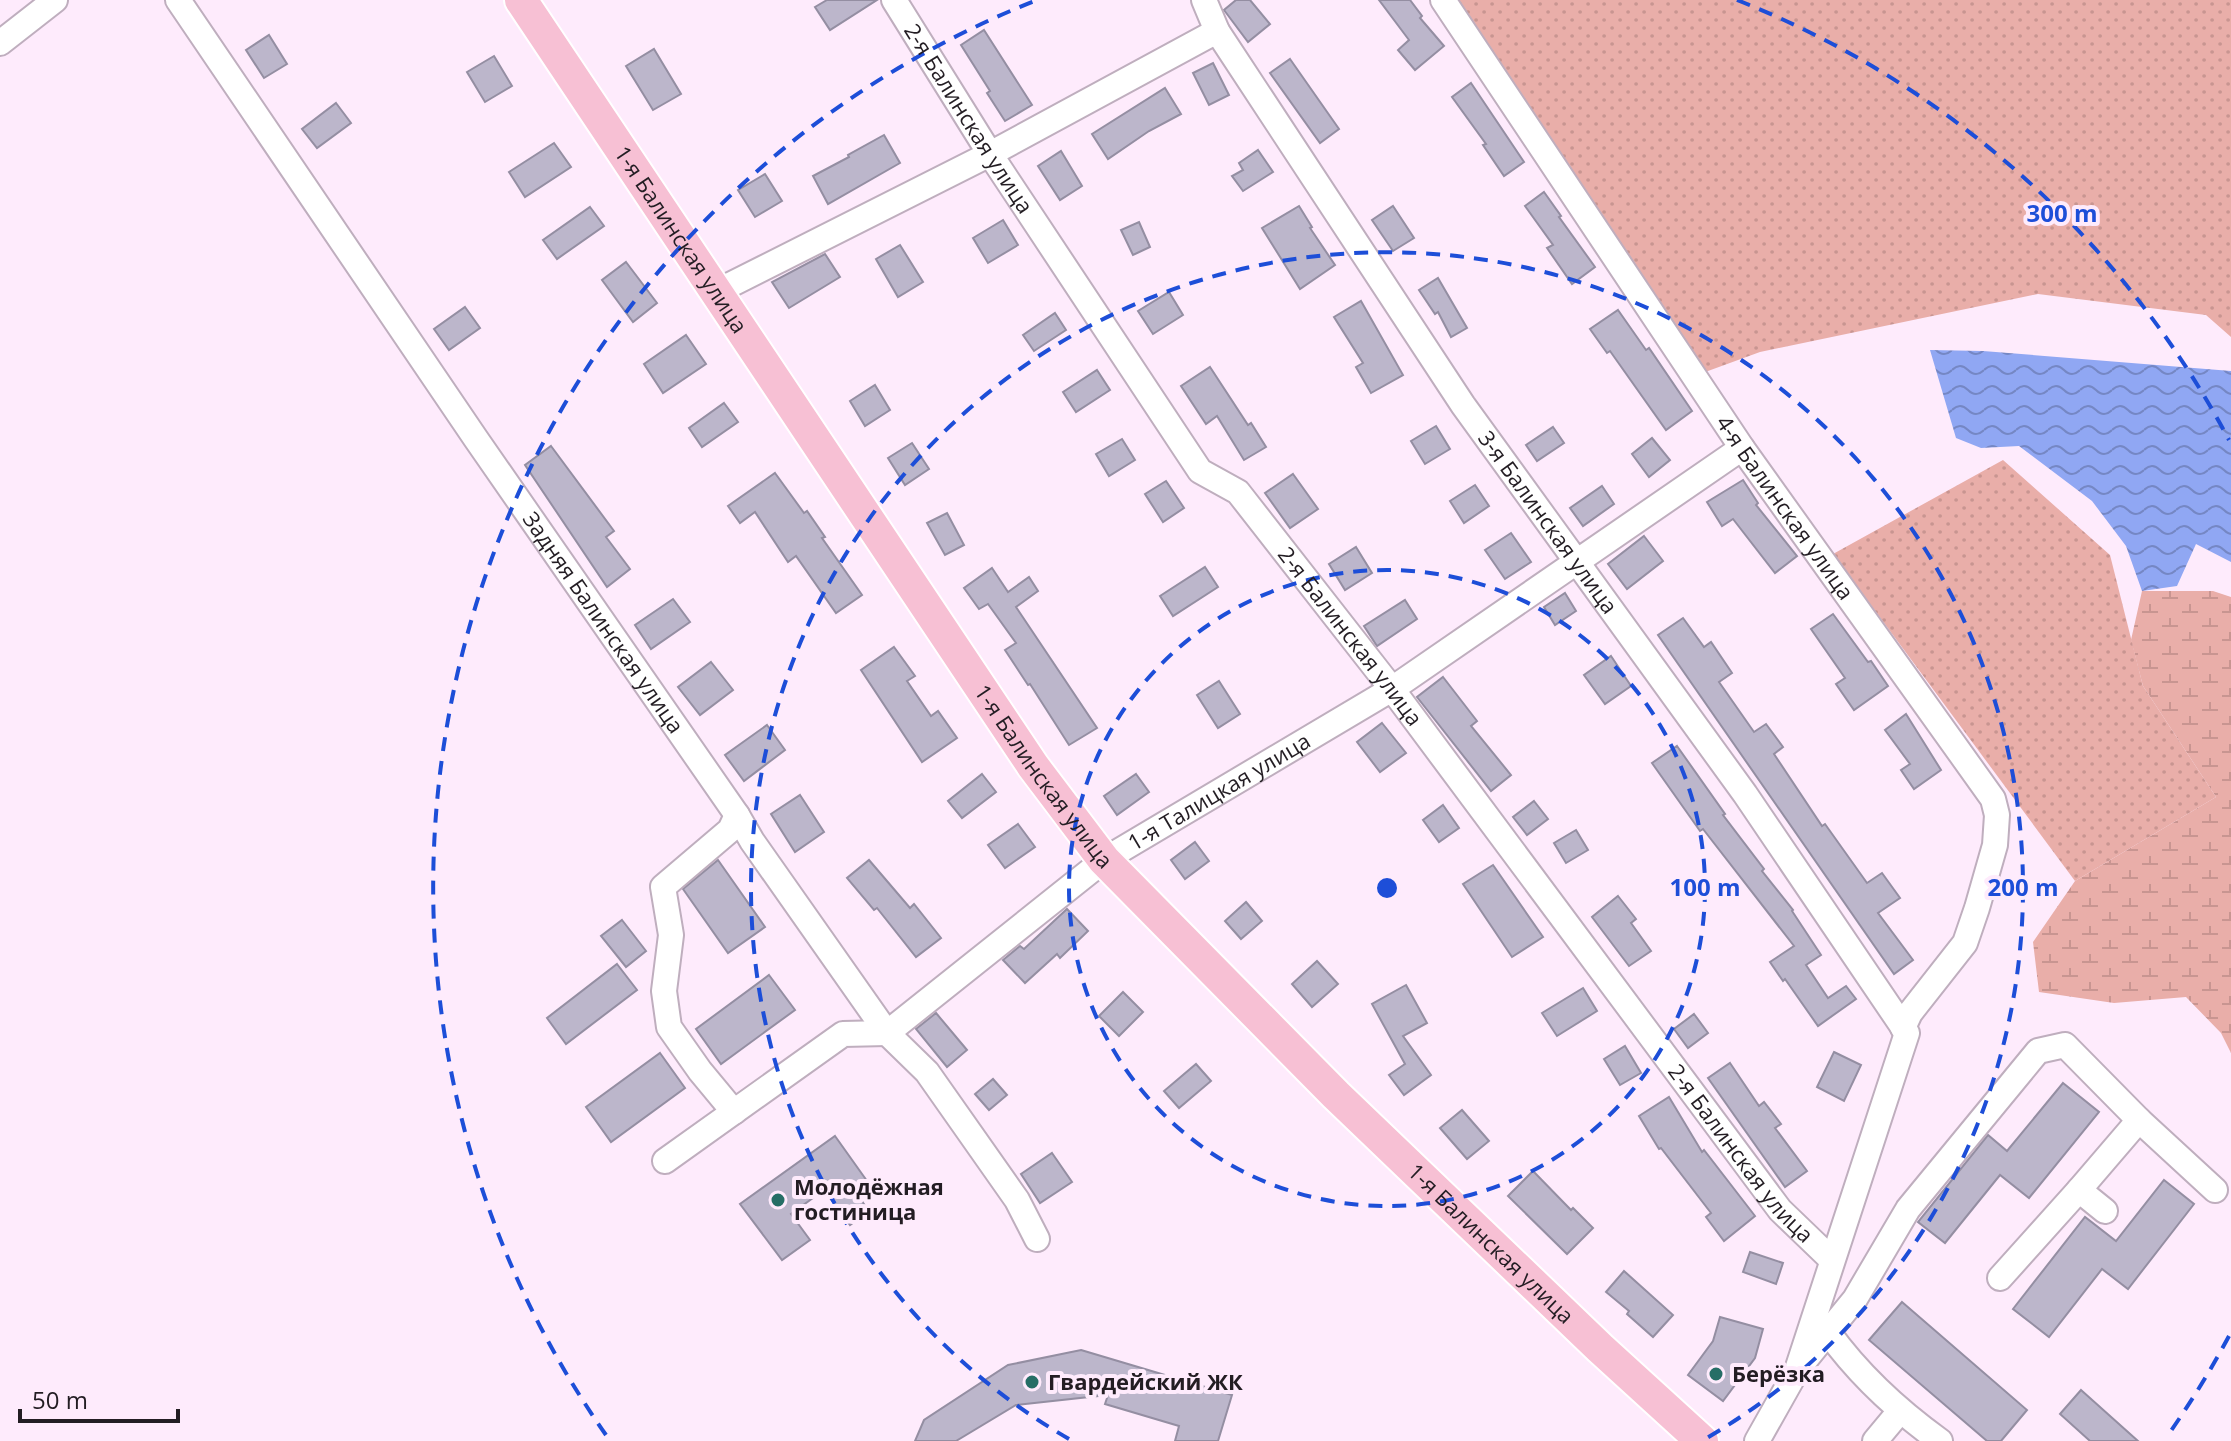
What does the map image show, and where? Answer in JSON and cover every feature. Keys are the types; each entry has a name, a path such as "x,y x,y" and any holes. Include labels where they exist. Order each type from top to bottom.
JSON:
{"main road":[{"name":"1-я Балинская улица","path":"521,0 1033,766 1104,860 1336,1095 1600,1348 1702,1441"}],"street":[{"path":"0,43 55,0"},
{"name":"Задняя Балинская улица","path":"178,0 752,841 887,1033 927,1072 1017,1200 1037,1239"},
{"name":"2-я Балинская улица","path":"894,0 990,154 1200,471 1238,492 1392,689 1780,1210 1832,1260"},
{"name":"3-я Балинская улица","path":"1204,0 1217,31 1463,405 1745,794 1905,1031"},
{"name":"4-я Балинская улица","path":"1443,0 1742,448 1993,799 1997,815 1995,845 1965,943 1910,1013 1797,1370"},
{"path":"716,292 990,154 1217,31"},
{"name":"1-я Талицкая улица","path":"887,1033 1104,860 1392,689 1742,448"},
{"path":"734,1112 669,1027 664,991 671,935 663,887 730,830 737,815"},
{"path":"665,1161 843,1034 887,1033"},
{"path":"1757,1441 1797,1370 1855,1299 1908,1209 2038,1051 2065,1045 2139,1120 2215,1190"},
{"path":"2000,1278 2139,1120"},
{"path":"2079,1190 2105,1211"},
{"path":"1828,1332 1841,1351 1900,1411 1940,1441"},
{"path":"1875,1441 1900,1411"}],"green space":[{"path":"1457,0 2231,0 2231,337 2206,315 2038,294 1760,352 1697,375"},
{"path":"2003,460 2110,555 2143,686 2216,797 2075,881 1833,554"},
{"path":"2142,591 2213,591 2231,597 2231,1053 2221,1033 2186,997 2114,1003 2039,992 2033,942 2075,881 2216,797 2143,686 2131,640"}],"water":[{"path":"1930,350 1983,351 2231,371 2231,562 2196,544 2177,586 2142,591 2126,546 2092,501 2019,446 1981,448 1956,438"}],"building":[{"path":"827,0 877,0 830,30 815,7"},
{"path":"1236,0 1250,0 1270,24 1248,42 1224,10"},
{"path":"1379,0 1410,0 1422,16 1420,18 1444,46 1415,70 1398,50 1409,40"},
{"path":"984,30 1032,105 1005,121 961,45"},
{"path":"269,35 287,64 264,78 246,50"},
{"path":"654,49 681,94 653,110 626,66"},
{"path":"494,56 512,86 485,102 467,72"},
{"path":"1290,59 1339,129 1320,143 1270,73"},
{"path":"1213,63 1229,95 1209,105 1193,73"},
{"path":"1471,83 1524,162 1504,176 1483,145 1486,144 1452,97"},
{"path":"1165,88 1181,114 1108,159 1092,134"},
{"path":"336,103 351,123 317,148 302,129"},
{"path":"884,135 900,163 828,204 813,176"},
{"path":"554,143 571,167 525,197 509,172"},
{"path":"1258,150 1273,172 1243,191 1232,176 1243,170 1239,163"},
{"path":"1061,151 1082,186 1060,200 1038,166"},
{"path":"765,174 782,201 755,217 738,190"},
{"path":"1544,192 1595,267 1572,284 1547,248 1553,245 1525,206"},
{"path":"1299,206 1335,265 1300,289 1262,228"},
{"path":"1393,206 1414,238 1393,251 1372,220"},
{"path":"590,207 604,226 557,259 543,240"},
{"path":"1003,220 1018,245 988,263 973,238"},
{"path":"1139,222 1150,247 1133,255 1121,230"},
{"path":"900,245 923,282 898,297 876,259"},
{"path":"825,254 840,277 789,308 772,282"},
{"path":"626,262 657,303 633,322 602,280"},
{"path":"1438,278 1467,328 1451,337 1438,312 1435,314 1419,290"},
{"path":"1169,292 1183,315 1153,334 1138,311"},
{"path":"1361,301 1403,375 1371,393 1356,367 1363,363 1334,317"},
{"path":"465,307 480,328 449,350 434,329"},
{"path":"1618,310 1646,350 1649,348 1692,411 1666,430 1610,351 1607,353 1590,329"},
{"path":"1055,313 1066,330 1034,351 1023,335"},
{"path":"686,335 706,364 663,393 644,364"},
{"path":"1210,367 1266,447 1244,460 1217,416 1206,424 1181,386"},
{"path":"1097,370 1110,390 1076,412 1063,392"},
{"path":"875,385 890,410 865,426 850,401"},
{"path":"724,403 738,422 702,447 689,428"},
{"path":"1436,426 1450,449 1425,464 1411,441"},
{"path":"1553,427 1564,443 1537,461 1526,445"},
{"path":"1652,438 1670,460 1649,477 1632,454"},
{"path":"1122,439 1135,460 1109,476 1096,454"},
{"path":"912,443 929,469 905,485 888,458"},
{"path":"551,446 614,531 606,537 630,569 607,587 525,465"},
{"path":"775,473 804,513 807,511 862,595 836,613 796,556 788,562 755,512 740,523 728,506"},
{"path":"1293,474 1318,509 1290,528 1265,493"},
{"path":"1743,480 1758,503 1756,505 1797,556 1775,573 1733,519 1722,526 1707,502"},
{"path":"1166,481 1184,508 1163,522 1145,494"},
{"path":"1475,485 1489,506 1464,523 1450,501"},
{"path":"1602,486 1614,504 1583,526 1570,508"},
{"path":"947,513 964,545 945,555 927,523"},
{"path":"1511,533 1531,562 1505,579 1485,550"},
{"path":"1644,536 1663,561 1627,589 1608,564"},
{"path":"1356,547 1372,573 1345,590 1329,564"},
{"path":"1205,567 1218,587 1173,616 1160,596"},
{"path":"992,568 1008,592 1029,577 1038,591 1016,607 1097,728 1069,745 1005,650 1016,643 988,604 979,609 964,588"},
{"path":"1565,593 1576,611 1555,625 1544,607"},
{"path":"673,599 690,622 651,649 635,625"},
{"path":"1405,600 1417,619 1377,646 1364,626"},
{"path":"1833,614 1888,686 1854,710 1836,684 1845,678 1811,629"},
{"path":"1683,618 1704,647 1711,642 1732,673 1719,682 1754,732 1766,724 1783,747 1774,754 1822,826 1825,824 1867,883 1882,873 1900,898 1878,913 1913,960 1894,974 1658,635"},
{"path":"894,647 915,676 907,681 931,716 938,711 957,738 922,762 861,670"},
{"path":"1611,656 1631,686 1605,704 1584,675"},
{"path":"711,662 733,690 700,715 678,687"},
{"path":"1443,677 1477,721 1471,726 1511,775 1491,791 1417,697"},
{"path":"1219,681 1240,714 1218,728 1197,695"},
{"path":"1906,714 1941,770 1914,789 1901,770 1910,764 1885,730"},
{"path":"1382,723 1406,753 1380,772 1357,742"},
{"path":"767,725 785,750 744,781 725,755"},
{"path":"1677,746 1764,869 1762,871 1793,910 1821,955 1806,965 1828,998 1846,986 1856,999 1818,1026 1770,962 1794,946 1703,829 1700,831 1652,763"},
{"path":"982,774 996,792 962,818 948,801"},
{"path":"1136,774 1149,792 1117,815 1104,796"},
{"path":"800,795 824,832 795,852 771,814"},
{"path":"1534,801 1548,819 1527,835 1513,817"},
{"path":"1443,805 1459,828 1439,842 1423,820"},
{"path":"1018,824 1035,847 1005,868 988,845"},
{"path":"1576,830 1588,850 1566,863 1554,843"},
{"path":"1195,842 1209,861 1185,879 1171,860"},
{"path":"718,860 765,927 728,953 683,889"},
{"path":"869,860 910,908 914,904 941,938 916,957 877,908 874,910 847,878"},
{"path":"1493,865 1543,937 1512,957 1463,884"},
{"path":"1618,896 1636,919 1631,923 1651,951 1629,966 1592,917"},
{"path":"1246,902 1262,921 1241,939 1225,921"},
{"path":"1067,909 1088,931 1060,958 1057,954 1025,983 1003,960 1020,946 1024,949"},
{"path":"622,920 646,951 626,967 601,936"},
{"path":"1317,961 1338,984 1312,1007 1292,984"},
{"path":"617,964 637,990 566,1044 547,1018"},
{"path":"769,975 795,1010 721,1064 696,1029"},
{"path":"1406,985 1427,1023 1403,1036 1431,1075 1404,1095 1389,1075 1405,1064 1372,1004"},
{"path":"1583,988 1597,1011 1557,1036 1542,1013"},
{"path":"1123,992 1143,1012 1119,1036 1099,1016"},
{"path":"936,1013 967,1050 947,1067 916,1029"},
{"path":"1694,1014 1708,1033 1688,1048 1674,1029"},
{"path":"1625,1046 1641,1073 1620,1085 1604,1059"},
{"path":"1834,1052 1861,1065 1844,1101 1817,1087"},
{"path":"660,1053 685,1088 611,1142 586,1107"},
{"path":"1730,1063 1759,1106 1764,1102 1781,1124 1775,1128 1807,1171 1785,1187 1708,1078"},
{"path":"1196,1064 1211,1081 1179,1108 1164,1091"},
{"path":"993,1079 1007,1095 989,1110 975,1094"},
{"path":"2063,1083 2099,1112 2029,1198 2000,1175 1945,1243 1918,1222 1988,1135 2007,1151"},
{"path":"1669,1097 1702,1152 1704,1150 1755,1216 1724,1241 1706,1217 1711,1213 1659,1149 1639,1116"},
{"path":"1462,1110 1489,1141 1467,1159 1440,1128"},
{"name":"Молодёжная гостиница","path":"835,1136 872,1188 859,1197 869,1211 850,1225 824,1190 791,1214 810,1240 782,1260 740,1204"},
{"path":"1052,1153 1072,1182 1040,1203 1021,1174"},
{"path":"1533,1171 1593,1228 1567,1254 1508,1196"},
{"path":"2164,1180 2194,1204 2128,1289 2102,1269 2049,1337 2013,1309 2085,1217 2116,1241"},
{"path":"1750,1252 1783,1263 1776,1284 1743,1272"},
{"path":"1624,1271 1673,1315 1653,1337 1606,1292"},
{"path":"1902,1302 2027,1410 2001,1441 1987,1441 1869,1340"},
{"path":"1720,1317 1763,1329 1755,1358 1723,1401 1688,1375 1713,1341"},
{"path":"1081,1350 1232,1395 1218,1441 1175,1441 1179,1426 1105,1404 1108,1395 1016,1405 956,1441 915,1441 924,1420 1008,1365"},
{"path":"2081,1390 2138,1441 2090,1441 2060,1414"}],"place":[{"name":"Молодёжная гостиница","path":"778,1200"},
{"name":"Берёзка","path":"1716,1374"},
{"name":"Гвардейский ЖК","path":"1032,1382"}]}
